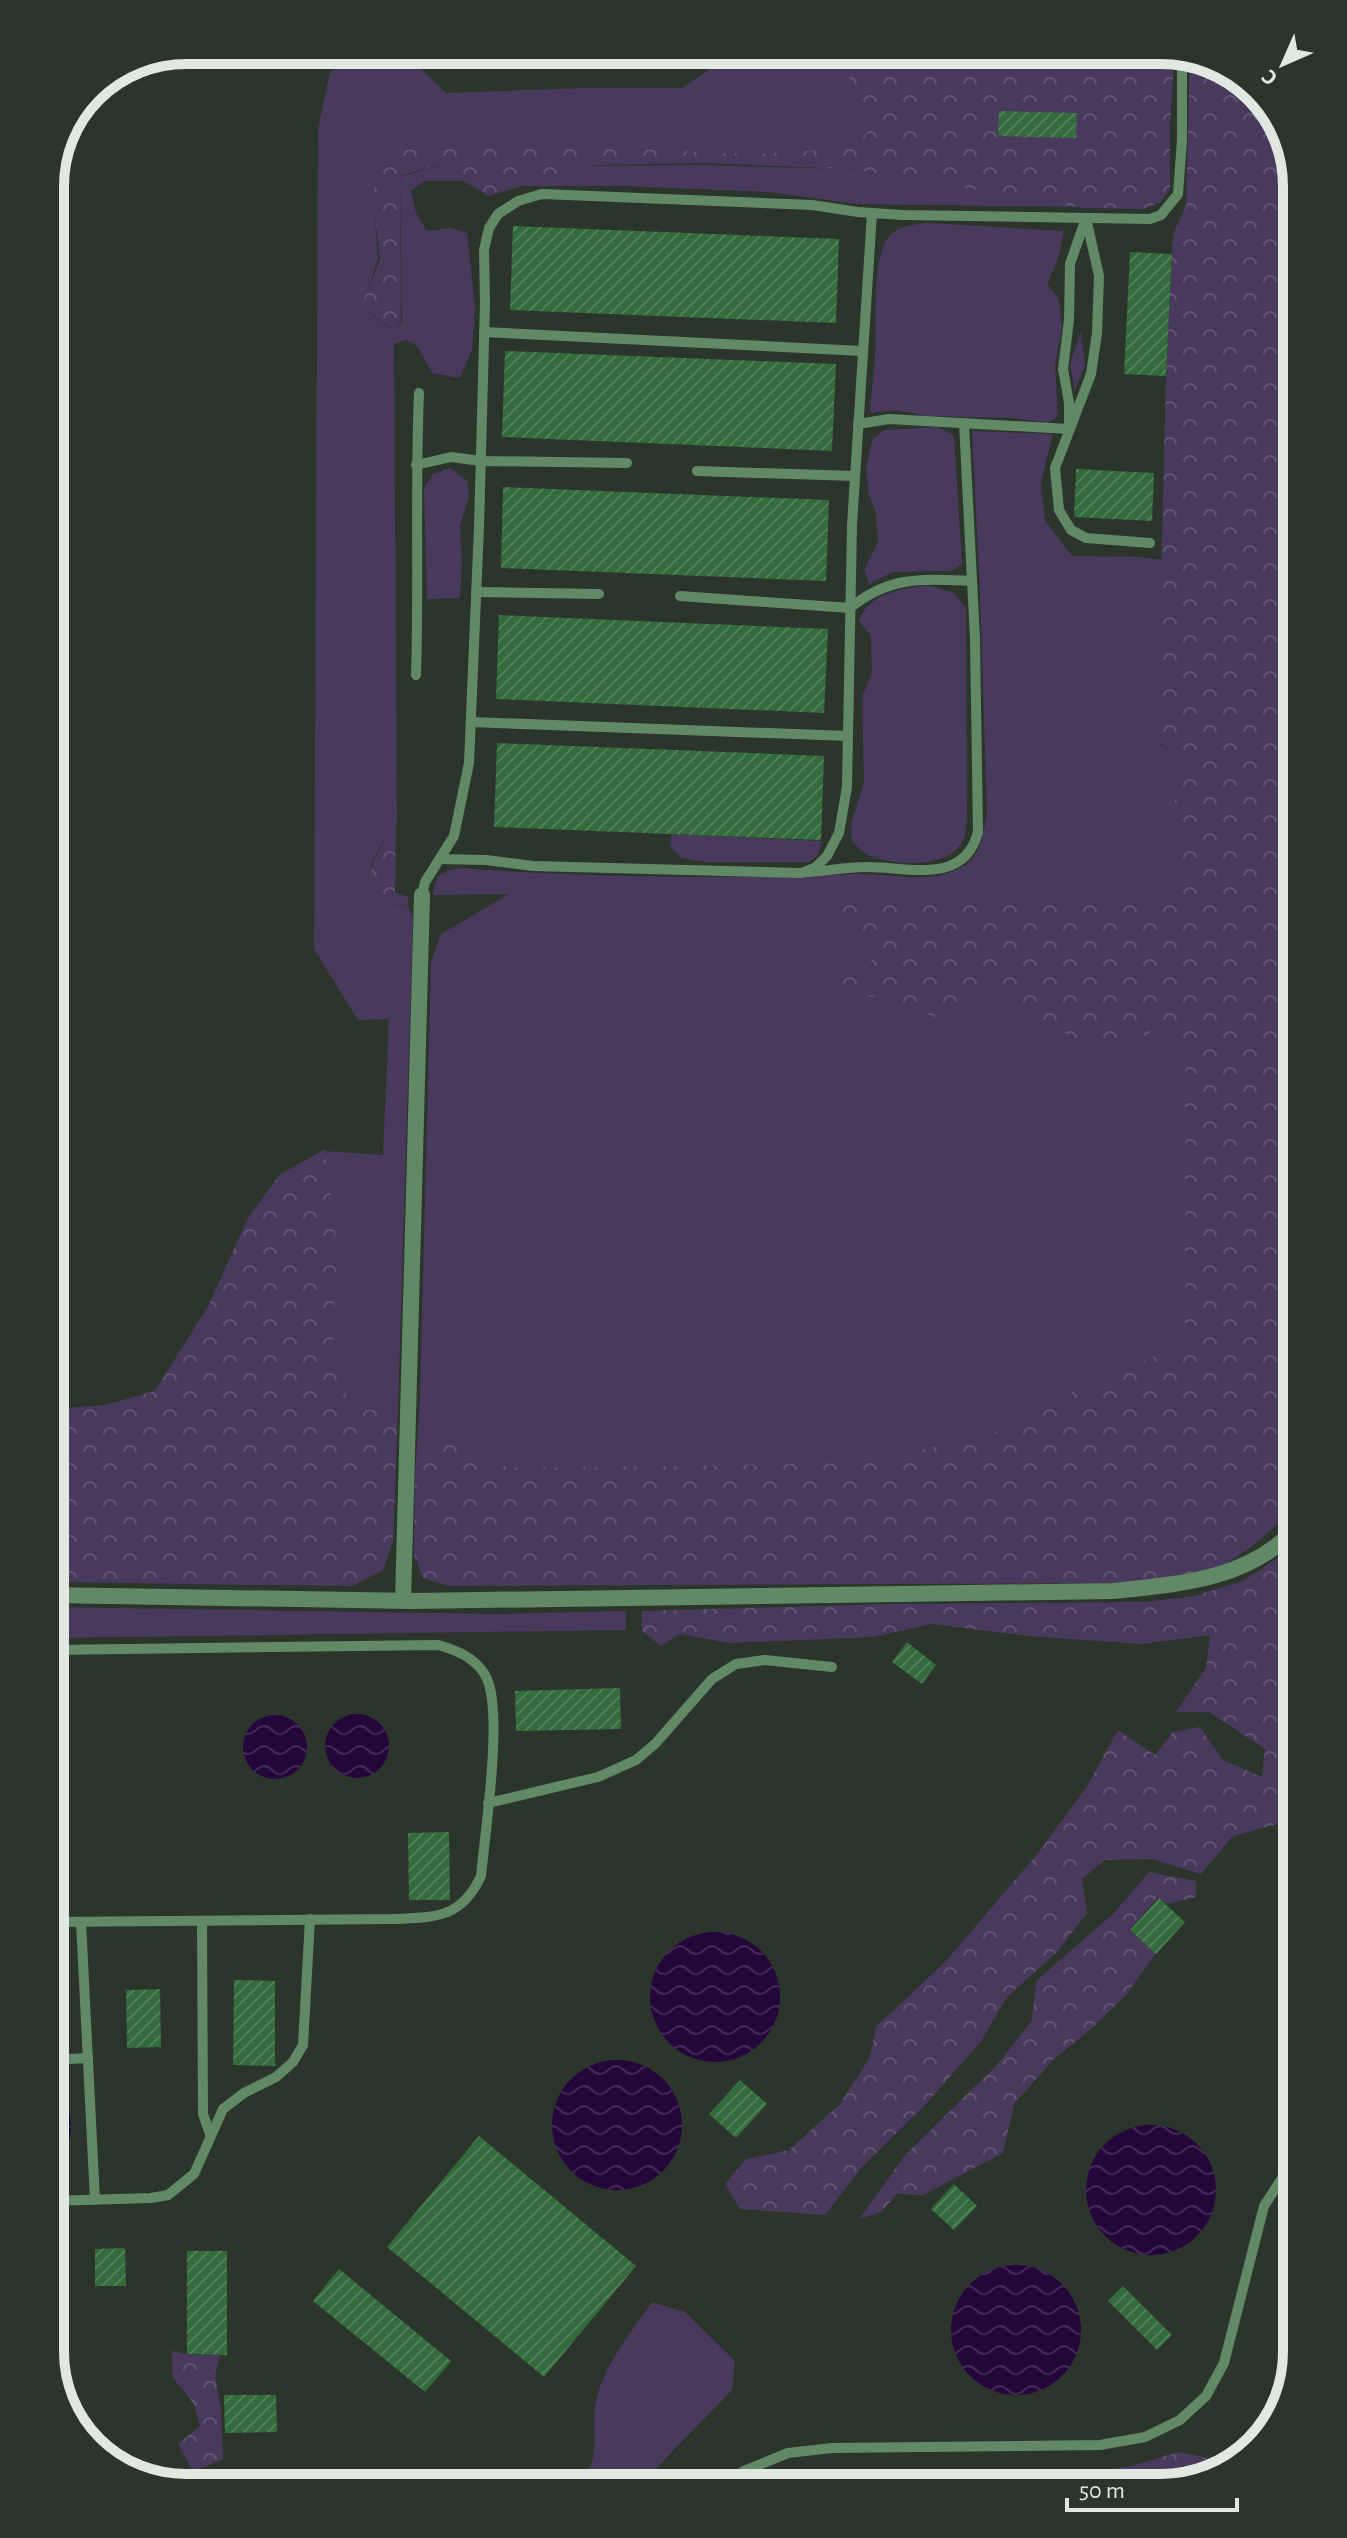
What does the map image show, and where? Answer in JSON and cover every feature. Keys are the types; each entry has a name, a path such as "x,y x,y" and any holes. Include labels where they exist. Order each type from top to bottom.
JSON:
{"street":[{"path":"403,1601 422,895"},
{"path":"64,1595 403,1601 1113,1591 1187,1584 1226,1574 1261,1556 1283,1538"}],"lane":[{"path":"422,895 425,882 454,836 469,763 481,461 484,250 489,228 498,214 518,201 542,194 812,205 872,213 1150,219 1161,215 1178,194 1182,66"},
{"path":"802,873 816,867 827,856 839,833 847,787 854,476 872,213"},
{"path":"1086,218 1099,276 1097,333 1091,374 1055,468 1059,510 1071,530 1086,538 1150,543"},
{"path":"1069,429 1069,403 1063,369 1069,320 1070,264 1086,218"},
{"path":"484,332 862,351"},
{"path":"416,675 419,393"},
{"path":"858,424 889,419 1069,429"},
{"path":"440,859 486,860 533,866 802,873 863,867 926,872 966,856 975,844 978,832 972,581 964,423"},
{"path":"416,465 451,457 481,461 627,463"},
{"path":"697,471 854,476"},
{"path":"680,596 850,608 869,592 911,578 972,581"},
{"path":"476,592 599,594"},
{"path":"471,722 848,736"},
{"path":"64,1650 438,1645 455,1650 473,1662 487,1677 491,1693 492,1757 481,1876 473,1894 458,1908 416,1918 64,1922"},
{"path":"488,1803 598,1777 636,1760 655,1744 712,1679 736,1664 765,1660 832,1667"},
{"path":"64,2201 168,2195 194,2174 223,2109 244,2093 276,2077 293,2062 303,2045 310,1919"},
{"path":"202,1921 203,2114 210,2134"},
{"path":"81,1922 95,2200"},
{"path":"64,2059 88,2058"},
{"path":"739,2474 788,2453 832,2448 1100,2445 1145,2437 1180,2420 1206,2396 1224,2363 1264,2206 1283,2177"}],"green space":[{"path":"343,64 416,64 446,93 682,88 717,64 856,64 877,124 852,150 758,154 524,145 403,150 390,158 373,193 378,259 362,308 393,330 402,324 400,177 440,165 466,181 425,181 411,191 416,213 427,231 450,228 467,233 475,308 472,350 460,378 432,373 417,346 406,340 394,344 397,819 373,859 364,898 409,907 413,918 398,1410 355,1411 330,1368 323,1151 383,1155 389,1019 358,1020 314,949 318,129 330,72"},
{"path":"845,64 1174,65 1170,189 1160,203 1143,209 1085,208 850,169 704,163 596,165 488,196 438,165 400,176 401,323 394,330 361,307 380,260 372,192 391,157 402,150 526,145 759,154 851,148 875,125 856,96"},
{"path":"1190,67 1229,85 1243,97 1243,104 1251,104 1258,112 1274,139 1281,162 1283,186 1283,1519 1223,1566 1201,1575 1174,1580 448,1586 423,1578 414,1555 415,1473 422,1451 448,1439 482,1443 485,1465 527,1468 868,1463 1017,1427 1084,1385 1185,1344 1185,1051 1154,1029 1120,1055 1029,1019 992,992 962,1002 954,1023 875,997 839,992 844,973 865,976 877,945 816,906 792,897 1152,899 1176,880 1185,825 1174,800 1194,763 1157,742 1166,376 1173,235 1186,205"},
{"path":"592,166 848,169 1084,207 857,204 768,192 624,186 517,186"},
{"path":"927,223 1064,231 1058,259 1047,284 1059,299 1062,327 1055,365 1058,416 1048,423 1012,418 927,416 895,410 870,413 877,278 883,248 896,230"},
{"path":"1081,331 1085,365 1075,390 1070,364"},
{"path":"938,427 954,436 962,564 952,571 893,572 869,584 864,570 878,542 876,513 869,495 866,469 872,440 884,430"},
{"path":"972,431 1053,434 1041,482 1045,521 1072,556 1162,560 1159,744 1196,763 1175,801 1188,830 1180,884 1152,903 931,904 795,897 1166,1024 1193,1045 1189,1348 1020,1430 867,1468 415,1473 420,1399 431,962 441,934 509,894 433,895 437,879 447,871 459,868 656,877 854,874 918,877 944,874 964,866 979,847 987,815"},
{"path":"450,468 467,481 469,496 460,526 460,598 427,599 424,488 433,474"},
{"path":"927,585 954,593 966,608 966,827 962,842 946,857 921,863 895,862 870,856 852,842 851,824 864,783 862,697 872,672 871,636 859,621 863,612 878,598"},
{"path":"396,819 395,893 408,897 408,906 363,899 374,860"},
{"path":"671,834 822,841 818,855 808,862 707,862 681,858 670,846"},
{"path":"325,1149 337,1246 332,1370 357,1410 398,1410 393,1541 383,1570 352,1586 64,1582 64,1408 105,1405 155,1391 208,1306 247,1220 279,1175"},
{"path":"1283,1554 1283,1829 1277,1824 1233,1836 1201,1874 1152,1859 1105,1860 1082,1879 1087,1913 1058,1951 1007,1997 982,2040 926,2104 861,2168 825,2215 740,2209 725,2184 746,2159 789,2150 840,2104 870,2057 876,2027 945,1962 1038,1853 1086,1788 1118,1730 1155,1755 1173,1732 1200,1727 1223,1760 1262,1777 1265,1749 1209,1712 1176,1712 1206,1668 1210,1635 1141,1644 1029,1636 931,1624 873,1637 729,1643 680,1634 661,1646 642,1631 642,1611 891,1604 1146,1602 1194,1596 1243,1581"},
{"path":"64,1607 499,1614 626,1611 626,1630 64,1638"},
{"path":"1149,1872 1196,1881 1196,1897 1167,1904 1158,1897 1129,1930 1156,1953 1126,1995 1053,2060 1014,2104 1003,2153 923,2195 897,2194 881,2212 859,2219 906,2154 997,2065 1032,2020 1036,1981 1113,1914"},
{"path":"652,2302 685,2312 735,2361 732,2390 651,2474 591,2474 589,2469 594,2454 594,2415 598,2393 618,2352"},
{"path":"172,2351 189,2355 220,2355 215,2376 221,2408 223,2459 193,2472 178,2444 200,2426 194,2404 173,2378"},
{"path":"1179,2452 1218,2460 1185,2472 1161,2474 994,2474 1081,2473 1131,2466"}],"water":[{"path":"357,1714 375,1720 383,1728 389,1746 383,1764 375,1772 357,1778 339,1772 331,1764 325,1746 331,1728 339,1720"},
{"path":"275,1715 293,1721 301,1729 307,1747 301,1765 293,1773 275,1779 257,1773 249,1765 243,1747 249,1729 257,1721"},
{"path":"715,1932 740,1937 761,1951 775,1972 780,1997 775,2022 761,2043 740,2057 715,2062 690,2057 669,2043 655,2022 650,1997 655,1972 669,1951 690,1937"},
{"path":"64,1975 68,1992 64,2013"},
{"path":"617,2060 642,2065 663,2079 677,2100 682,2125 677,2150 663,2171 642,2185 617,2190 592,2185 571,2171 557,2150 552,2125 557,2100 571,2079 592,2065"},
{"path":"64,2102 71,2126 64,2151"},
{"path":"1151,2125 1176,2130 1197,2144 1211,2165 1216,2190 1211,2215 1197,2236 1176,2250 1151,2255 1126,2250 1105,2236 1091,2215 1086,2190 1091,2165 1105,2144 1126,2130"},
{"path":"1016,2265 1041,2270 1062,2284 1076,2305 1081,2330 1076,2355 1062,2376 1041,2390 1016,2395 991,2390 970,2376 956,2355 951,2330 956,2305 970,2284 991,2270"}],"building":[{"path":"999,111 1077,113 1076,138 998,136"},
{"path":"513,226 839,239 836,323 510,310"},
{"path":"1130,252 1172,254 1166,376 1124,374"},
{"path":"505,351 836,364 832,451 502,437"},
{"path":"1076,469 1154,473 1152,521 1074,517"},
{"path":"503,487 829,500 826,581 501,568"},
{"path":"499,615 828,629 824,713 496,699"},
{"path":"497,743 824,756 821,840 494,827"},
{"path":"907,1642 936,1665 922,1684 892,1662"},
{"path":"620,1688 621,1729 516,1731 515,1691"},
{"path":"449,1832 450,1900 409,1900 408,1833"},
{"path":"1159,1898 1185,1922 1156,1954 1130,1930"},
{"path":"234,1980 275,1981 275,2066 233,2065"},
{"path":"160,1989 161,2047 127,2048 126,1990"},
{"path":"740,2080 767,2104 736,2138 709,2114"},
{"path":"479,2136 636,2266 544,2377 387,2247"},
{"path":"954,2184 977,2206 954,2230 931,2209"},
{"path":"125,2248 126,2286 95,2286 95,2249"},
{"path":"187,2251 227,2251 227,2355 187,2354"},
{"path":"339,2269 451,2361 425,2392 313,2301"},
{"path":"1123,2286 1172,2335 1157,2350 1108,2301"},
{"path":"224,2395 276,2395 277,2432 225,2433"}]}
